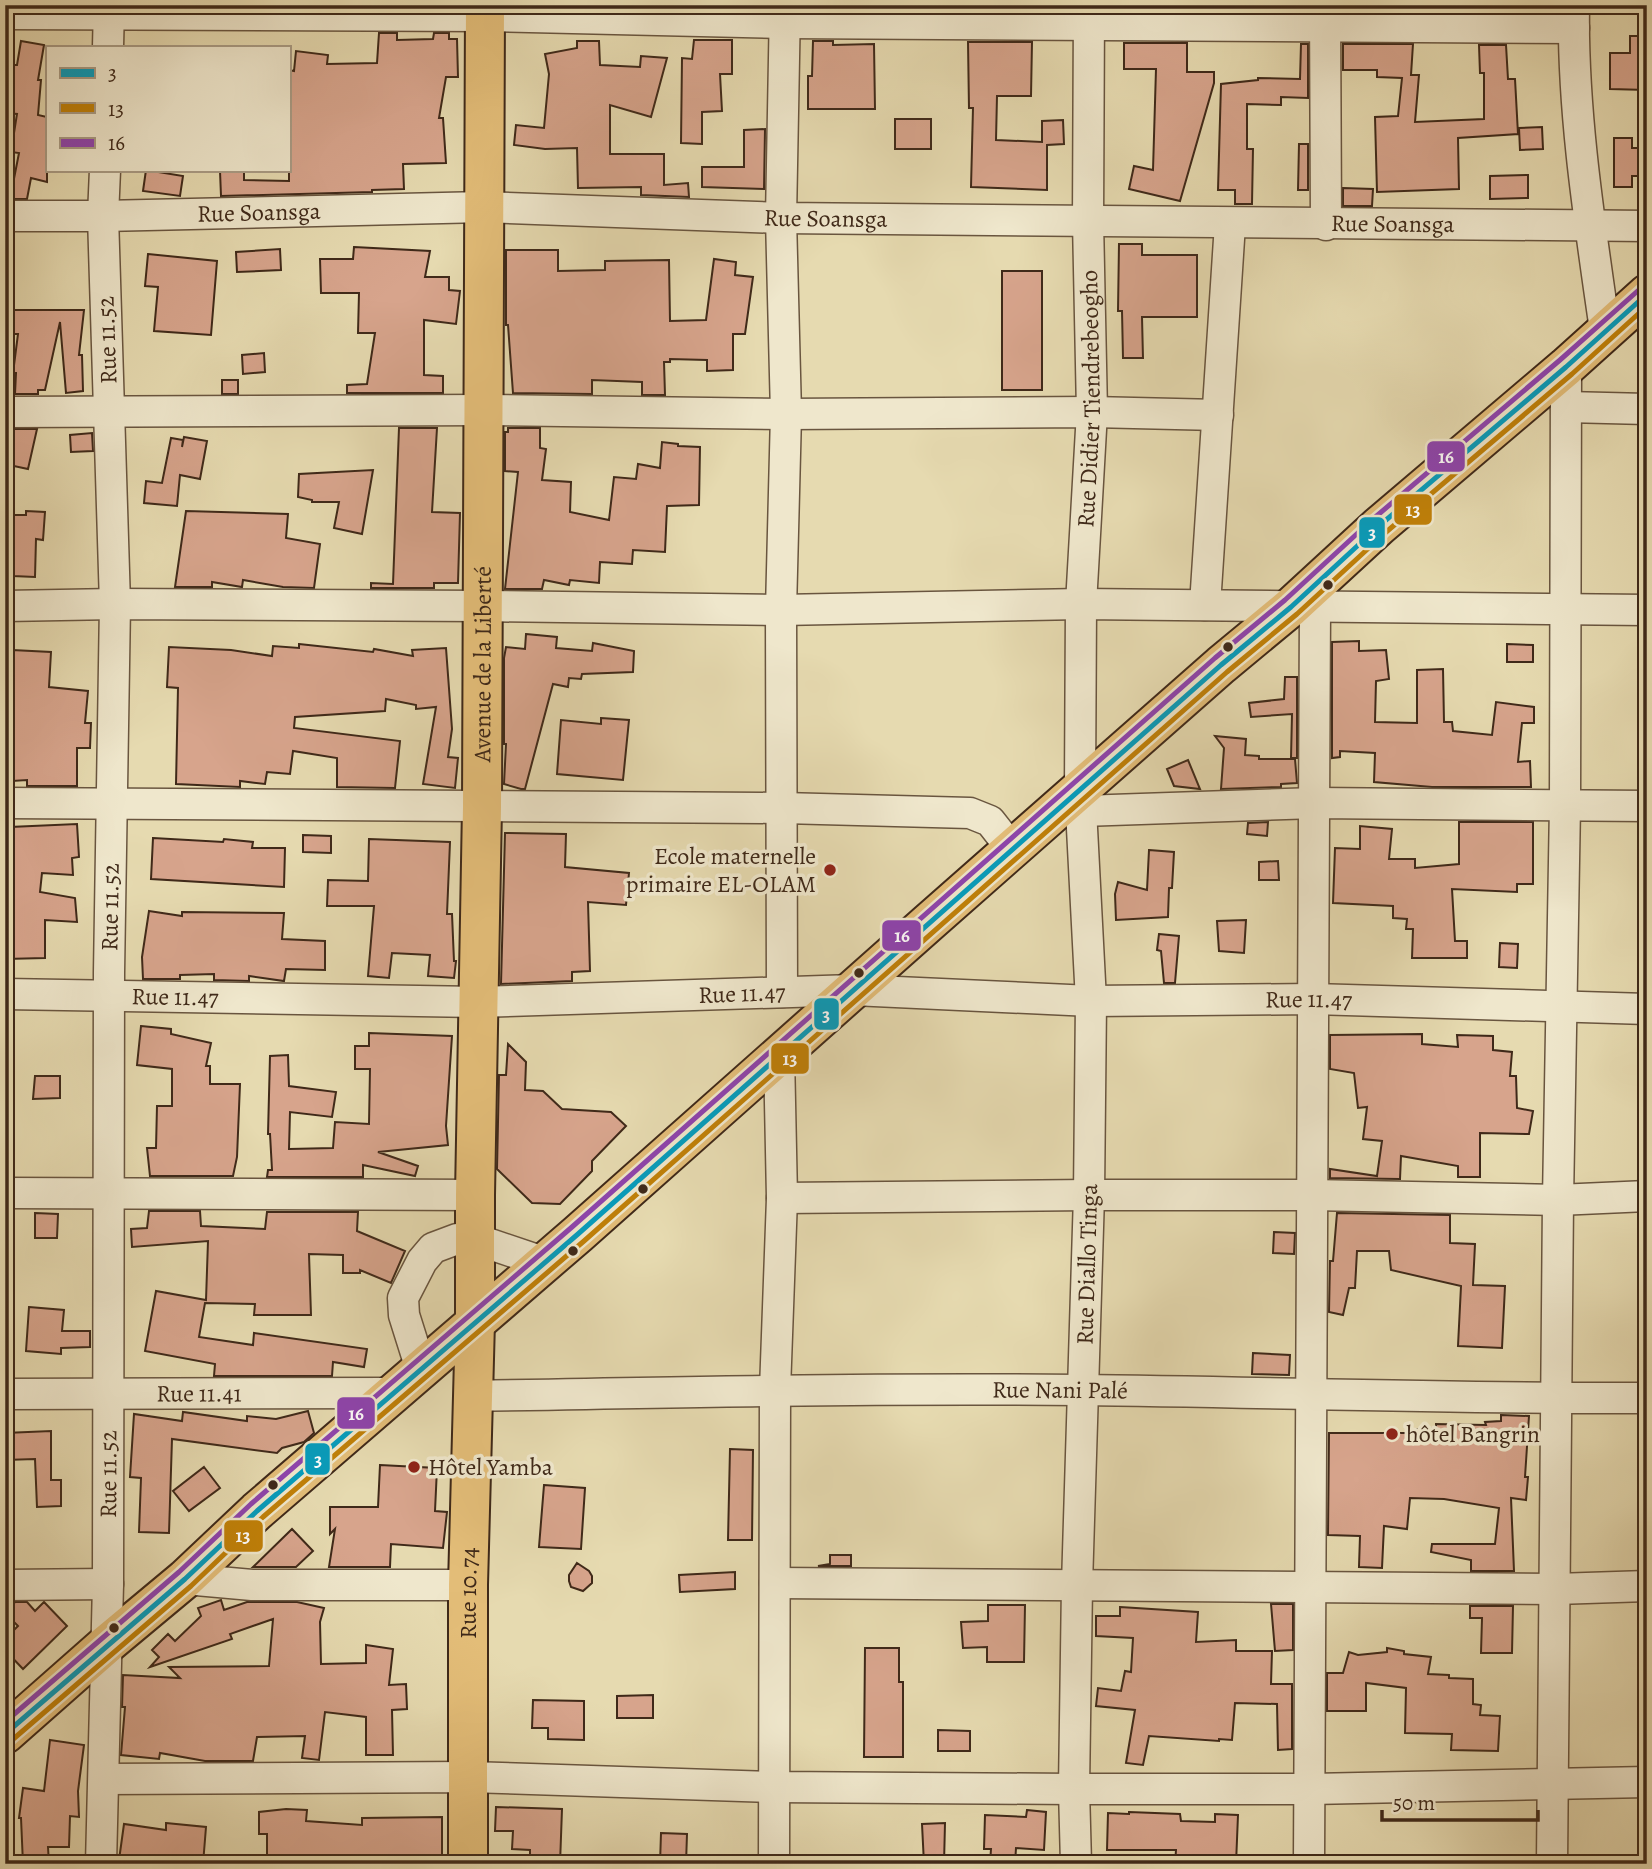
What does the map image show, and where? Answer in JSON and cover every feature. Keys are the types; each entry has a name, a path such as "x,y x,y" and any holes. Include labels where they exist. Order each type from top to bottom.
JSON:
{"main road":[{"name":"Avenue de la Liberté","path":"475,1321 485,10"},
{"path":"5,1734 185,1579 257,1511 421,1368 546,1263 1012,849 1081,800 1222,665 1303,607 1379,526 1566,367 1647,294"},
{"name":"Rue 10.74","path":"468,1864 468,1585 475,1321"}],"street":[{"path":"108,46 109,10"},
{"path":"5,14 109,10 485,10 1574,17 1590,225 1605,330"},
{"path":"782,992 781,610 786,414 781,218 785,14"},
{"name":"Rue Didier Tiendrebeogho","path":"1081,800 1081,604 1092,412 1088,221 1089,15"},
{"path":"1325,16 1326,225"},
{"name":"Rue 11.52","path":"101,1864 108,1584 109,994 115,604 103,216 105,172"},
{"name":"Rue Soansga","path":"5,216 484,206 781,218 1647,226"},
{"path":"1205,605 1230,224"},
{"path":"1552,1864 1560,1007 1565,805 1566,367"},
{"path":"1566,407 1647,409"},
{"path":"5,412 484,410 786,414 1092,412 1218,415"},
{"path":"5,606 115,604 781,610 1081,604 1647,610"},
{"path":"1303,607 1316,803 1311,1195 1309,1864"},
{"path":"1081,800 1647,806"},
{"name":"Rue Diallo Tinga","path":"1076,1864 1074,1789 1077,1585 1089,1195 1091,1001 1081,800"},
{"path":"5,803 783,808 970,813 990,821 1012,849"},
{"name":"Rue 11.47","path":"5,994 478,1002 853,990 1091,1001 1313,999 1647,1009"},
{"path":"774,1864 775,1390 782,1198 779,1055"},
{"path":"5,1193 475,1195"},
{"path":"782,1198 1311,1195 1558,1200 1647,1196"},
{"path":"421,1368 404,1315 403,1298 422,1261 433,1248 457,1239 475,1238 546,1263"},
{"name":"Rue Nani Palé","path":"472,1396 775,1390 1082,1390 1557,1399 1647,1398"},
{"name":"Rue 11.41","path":"5,1394 393,1393"},
{"path":"185,1579 252,1584 468,1585"},
{"path":"775,1583 1556,1589 1647,1586"},
{"path":"5,1585 108,1584"},
{"path":"104,1779 469,1777 775,1787 1074,1789 1311,1789 1647,1782"}],"building":[{"path":"1342,5 1415,5 1415,9 1343,9"},
{"path":"379,33 397,33 397,40 433,39 434,33 449,33 449,39 457,39 458,77 446,77 439,118 443,118 446,163 403,164 404,189 221,196 220,172 244,172 244,180 289,181 290,70 294,71 296,51 328,55 327,64 377,63"},
{"path":"1630,36 1647,36 1647,90 1610,89 1610,53 1630,53"},
{"path":"694,40 732,40 732,74 720,74 722,111 702,112 702,144 681,143 682,58 692,59"},
{"path":"21,41 44,45 38,80 41,80 38,115 46,117 47,182 31,178 27,199 10,199 19,153 11,152 17,114 5,113 5,65 17,65"},
{"path":"577,41 599,41 600,65 640,67 641,56 667,58 651,117 610,105 610,154 664,154 664,185 688,183 689,197 641,195 641,187 578,188 577,148 545,149 514,145 516,125 544,128 549,74 545,54 577,48"},
{"path":"813,41 833,41 833,45 874,44 875,109 808,109 808,76 812,76"},
{"path":"968,42 1032,42 1031,96 997,96 996,140 1042,142 1042,121 1063,120 1064,144 1047,145 1047,190 971,187 973,108 969,108"},
{"path":"1124,43 1187,43 1187,72 1214,72 1214,83 1180,201 1129,189 1134,166 1153,170 1156,69 1124,69"},
{"path":"1301,44 1308,44 1308,98 1281,97 1281,105 1247,104 1247,149 1253,149 1252,204 1235,204 1235,190 1218,190 1221,84 1258,78 1300,79"},
{"path":"1343,44 1413,44 1411,75 1419,75 1415,122 1484,119 1484,73 1480,73 1479,45 1506,45 1508,79 1515,79 1518,134 1458,138 1459,189 1377,192 1375,117 1398,116 1402,78 1377,77 1377,70 1343,70"},
{"path":"895,119 931,119 931,149 895,149"},
{"path":"1542,127 1543,149 1520,150 1519,128"},
{"path":"765,129 764,189 702,187 702,167 744,167 744,130"},
{"path":"1614,138 1632,138 1632,148 1647,148 1647,176 1632,176 1632,187 1614,187"},
{"path":"1299,144 1308,144 1308,190 1298,190"},
{"path":"146,172 183,176 180,196 143,191"},
{"path":"1528,175 1528,198 1490,199 1490,176"},
{"path":"1343,188 1373,189 1372,206 1343,206"},
{"path":"1119,244 1142,244 1142,255 1197,255 1197,317 1142,317 1143,358 1123,358 1122,311 1118,311"},
{"path":"354,247 430,251 425,277 449,277 449,290 460,291 456,324 424,320 424,375 443,376 443,393 347,393 347,385 367,384 375,333 358,333 359,293 321,293 320,259 353,259"},
{"path":"280,249 281,270 237,272 236,252"},
{"path":"506,250 558,250 558,271 605,270 605,261 669,260 670,321 706,320 714,259 736,262 735,275 753,277 745,334 733,334 733,370 707,371 707,360 670,359 670,362 664,362 665,395 642,395 642,382 592,380 592,394 513,393 506,325"},
{"path":"148,254 217,261 211,335 154,331 158,287 145,286"},
{"path":"1002,271 1042,271 1042,390 1002,390"},
{"path":"5,310 84,310 79,355 82,355 83,391 66,393 60,322 45,390 38,390 38,394 15,394 16,373 13,373 18,334 5,334"},
{"path":"264,353 265,372 243,374 242,355"},
{"path":"222,380 238,380 238,394 222,394"},
{"path":"399,428 437,428 432,512 460,513 458,583 434,583 434,588 371,588 371,583 393,584"},
{"path":"508,428 540,428 540,448 546,449 542,480 571,482 570,512 609,520 614,477 636,479 638,464 660,468 662,442 700,447 699,505 667,506 665,552 633,550 632,564 600,562 599,583 570,580 569,585 544,580 542,589 505,589 518,472 505,471 505,432 508,432"},
{"path":"14,429 37,429 28,469 9,465"},
{"path":"92,433 93,451 71,452 70,435"},
{"path":"184,437 207,441 200,479 180,475 177,506 144,503 146,481 162,483 171,438 183,440 182,447"},
{"path":"373,470 362,534 334,528 339,502 312,502 298,497 299,474"},
{"path":"26,511 45,512 43,540 36,539 35,577 13,576 13,572 5,571 5,515 26,515"},
{"path":"186,511 288,514 286,538 320,544 314,588 283,587 243,580 242,587 212,582 212,587 175,587"},
{"path":"526,634 557,637 556,648 592,651 593,643 634,651 633,672 582,674 581,679 569,678 568,687 553,684 525,789 521,789 504,784 504,658 506,647 525,649"},
{"path":"1359,641 1359,651 1386,650 1389,679 1376,681 1375,722 1417,723 1417,670 1443,669 1444,722 1452,722 1453,731 1492,735 1496,702 1534,707 1534,723 1522,723 1518,762 1530,761 1531,787 1432,787 1374,782 1375,753 1340,751 1340,757 1332,758 1332,642"},
{"path":"299,644 373,652 374,649 413,656 412,650 446,648 452,729 448,757 458,758 455,788 423,784 436,707 416,709 416,705 386,699 385,711 295,717 294,728 400,741 395,788 337,787 337,758 293,751 290,774 267,772 265,784 240,781 240,787 176,784 178,688 167,687 169,647 231,650 272,656 273,646 299,648"},
{"path":"1507,644 1533,645 1533,662 1507,662"},
{"path":"12,650 51,652 49,687 88,691 85,723 91,723 90,748 77,748 77,786 27,786 27,780 12,781"},
{"path":"1285,677 1297,677 1297,758 1291,758 1292,714 1251,717 1249,703 1284,699"},
{"path":"601,718 629,720 623,780 557,774 561,720 601,724"},
{"path":"1215,736 1246,739 1245,755 1259,756 1259,759 1295,759 1297,783 1281,784 1281,787 1221,789 1224,748"},
{"path":"1188,760 1200,789 1174,786 1167,769"},
{"path":"1268,822 1267,836 1247,834 1248,823"},
{"path":"1459,822 1533,822 1533,884 1517,884 1517,892 1452,889 1455,941 1467,941 1467,958 1412,958 1413,929 1406,929 1407,919 1393,918 1393,906 1333,903 1335,848 1360,849 1360,826 1392,829 1389,859 1415,859 1415,868 1459,864"},
{"path":"77,824 79,857 72,858 73,875 42,873 40,892 75,898 77,922 45,920 45,958 5,959 5,843 10,844 10,827"},
{"path":"505,833 566,834 565,867 629,873 626,905 588,902 590,971 572,972 572,981 501,984"},
{"path":"303,835 331,836 331,853 303,852"},
{"path":"153,838 223,842 224,839 253,842 252,848 285,848 284,887 151,879"},
{"path":"369,839 450,842 447,914 452,914 456,961 454,978 428,976 430,955 392,953 389,978 368,976 374,906 327,906 328,880 368,881"},
{"path":"1149,850 1174,852 1168,917 1116,920 1115,894 1118,882 1147,890"},
{"path":"1278,861 1279,880 1259,880 1259,862"},
{"path":"149,911 182,916 182,912 284,913 282,939 325,941 325,970 286,969 284,981 249,976 249,981 214,980 214,974 180,975 180,979 143,979 142,957"},
{"path":"1246,920 1244,953 1219,951 1217,921"},
{"path":"1159,934 1179,936 1175,983 1164,983 1161,951 1157,950"},
{"path":"1500,943 1518,944 1517,968 1499,967"},
{"path":"141,1026 171,1029 171,1034 211,1043 206,1066 210,1066 210,1084 240,1084 237,1157 233,1176 150,1176 147,1148 156,1148 157,1106 172,1106 172,1069 137,1065"},
{"path":"369,1033 452,1036 446,1126 448,1145 378,1152 418,1166 415,1176 363,1165 363,1177 267,1177 268,1170 272,1170 268,1134 270,1056 288,1055 289,1086 336,1092 332,1117 290,1112 289,1149 333,1148 335,1122 369,1124 370,1069 355,1069 355,1046 369,1046"},
{"path":"1422,1034 1422,1044 1458,1047 1457,1035 1493,1036 1493,1050 1512,1052 1510,1076 1516,1076 1517,1108 1533,1111 1529,1134 1480,1133 1480,1177 1458,1177 1458,1166 1401,1156 1400,1179 1330,1178 1330,1169 1377,1176 1382,1141 1363,1139 1367,1107 1358,1108 1354,1073 1330,1069 1330,1035"},
{"path":"508,1044 526,1062 525,1090 543,1091 562,1109 611,1112 626,1126 592,1161 592,1171 560,1204 532,1203 497,1169 499,1075 506,1075"},
{"path":"35,1076 60,1076 60,1098 33,1099"},
{"path":"149,1211 200,1211 201,1226 265,1229 267,1212 358,1212 357,1231 405,1251 391,1283 360,1270 360,1273 343,1273 343,1255 309,1254 311,1315 254,1315 255,1304 205,1303 199,1337 253,1345 254,1333 367,1349 364,1367 333,1362 332,1376 214,1376 215,1364 145,1351 156,1291 206,1300 208,1241 132,1247 131,1229 147,1228"},
{"path":"35,1213 58,1214 57,1238 35,1238"},
{"path":"1337,1213 1450,1215 1450,1243 1475,1244 1473,1285 1505,1286 1502,1348 1458,1346 1461,1286 1391,1270 1389,1251 1357,1251 1355,1288 1349,1288 1343,1315 1329,1312 1330,1261 1333,1261"},
{"path":"1274,1232 1295,1233 1294,1254 1273,1253"},
{"path":"29,1307 64,1310 62,1331 90,1331 90,1347 61,1348 61,1354 26,1351"},
{"path":"1253,1353 1290,1355 1289,1375 1252,1374"},
{"path":"308,1411 314,1433 304,1442 282,1448 277,1453 172,1439 169,1533 139,1532 141,1478 130,1477 134,1414 182,1421 183,1412 247,1421 247,1416 276,1419"},
{"path":"1501,1415 1529,1416 1526,1500 1511,1498 1514,1571 1471,1571 1471,1560 1431,1552 1432,1544 1495,1544 1499,1508 1444,1499 1410,1498 1407,1529 1384,1526 1382,1568 1359,1567 1360,1536 1328,1535 1329,1433 1409,1433 1409,1430 1436,1428 1436,1424 1486,1425 1485,1422 1501,1421"},
{"path":"51,1431 51,1480 61,1480 61,1506 37,1507 35,1459 5,1460 5,1433"},
{"path":"730,1449 753,1450 752,1540 728,1540"},
{"path":"380,1465 437,1468 435,1511 447,1512 443,1548 391,1544 390,1567 329,1567 335,1529 330,1534 330,1507 378,1507"},
{"path":"204,1467 220,1488 189,1511 173,1491"},
{"path":"544,1485 585,1488 581,1549 539,1547"},
{"path":"292,1529 313,1551 296,1567 253,1567"},
{"path":"830,1555 851,1555 851,1566 818,1566 830,1564"},
{"path":"577,1563 592,1576 592,1583 583,1591 571,1587 569,1581 569,1575"},
{"path":"735,1572 735,1589 680,1592 679,1575"},
{"path":"221,1600 224,1610 247,1602 297,1602 324,1608 320,1622 321,1664 366,1663 366,1645 393,1649 389,1685 406,1684 407,1709 392,1710 393,1755 366,1755 366,1717 325,1712 319,1760 302,1758 305,1736 257,1737 253,1761 205,1761 160,1753 159,1759 121,1755 125,1707 122,1707 123,1675 180,1678 169,1667 269,1666 273,1619 230,1634 232,1639 150,1667 159,1657 152,1650 168,1634 175,1641 201,1616 198,1608"},
{"path":"15,1602 27,1602 35,1611 44,1602 67,1626 23,1669 5,1650 5,1639 18,1626 5,1613"},
{"path":"1271,1604 1293,1604 1293,1650 1275,1651"},
{"path":"988,1605 1025,1605 1024,1662 987,1662 987,1647 963,1648 961,1622 988,1621"},
{"path":"1470,1606 1513,1606 1512,1653 1481,1653 1482,1618 1470,1618"},
{"path":"1120,1607 1198,1612 1196,1642 1236,1640 1236,1651 1272,1651 1271,1684 1292,1684 1292,1749 1278,1750 1277,1704 1235,1703 1232,1740 1149,1736 1143,1765 1126,1763 1135,1710 1096,1706 1098,1688 1121,1691 1125,1671 1131,1672 1133,1638 1096,1636 1096,1616 1120,1616"},
{"path":"865,1648 899,1648 899,1682 903,1682 903,1757 864,1757"},
{"path":"1387,1648 1404,1651 1404,1654 1431,1657 1428,1674 1473,1679 1473,1704 1481,1705 1480,1715 1500,1716 1498,1751 1451,1750 1452,1734 1405,1733 1406,1688 1366,1683 1366,1711 1327,1711 1327,1673 1343,1673 1349,1652 1358,1655 1387,1652"},
{"path":"653,1695 653,1718 617,1718 617,1696"},
{"path":"533,1700 584,1701 584,1740 548,1739 548,1728 532,1728"},
{"path":"938,1730 970,1731 970,1751 938,1751"},
{"path":"50,1740 84,1745 78,1791 79,1817 70,1816 69,1847 48,1847 49,1864 23,1864 19,1818 23,1788 44,1791"},
{"path":"496,1807 562,1809 560,1864 530,1864 530,1850 512,1849 513,1831 495,1831"},
{"path":"307,1810 306,1821 362,1825 362,1818 442,1817 442,1855 399,1856 399,1864 267,1864 267,1834 259,1834 259,1812"},
{"path":"1027,1810 1046,1812 1044,1850 1016,1848 1015,1864 990,1864 991,1849 984,1849 985,1815 1026,1817"},
{"path":"1108,1813 1180,1814 1181,1821 1215,1822 1215,1814 1238,1815 1236,1864 1175,1864 1176,1850 1107,1850"},
{"path":"166,1823 206,1827 203,1864 144,1864 119,1860 124,1824 166,1830"},
{"path":"945,1823 944,1864 924,1864 922,1824"},
{"path":"661,1833 687,1834 686,1864 660,1864"}],"transit line":[{"name":"16","path":"5,1722 179,1572 251,1504 572,1227 1215,658 1285,600 1373,519 1641,288"},
{"name":"3","path":"5,1734 185,1579 257,1511 578,1234 1221,665 1291,607 1379,526 1566,367 1647,294"},
{"name":"13","path":"11,1741 191,1586 263,1517 584,1241 1227,672 1297,614 1385,533 1572,374 1647,306"}],"place":[{"name":"Ecole maternelle primaire EL-OLAM","path":"830,870"},
{"name":"hôtel Bangrin","path":"1392,1434"},
{"name":"Hôtel Yamba","path":"414,1467"}]}
